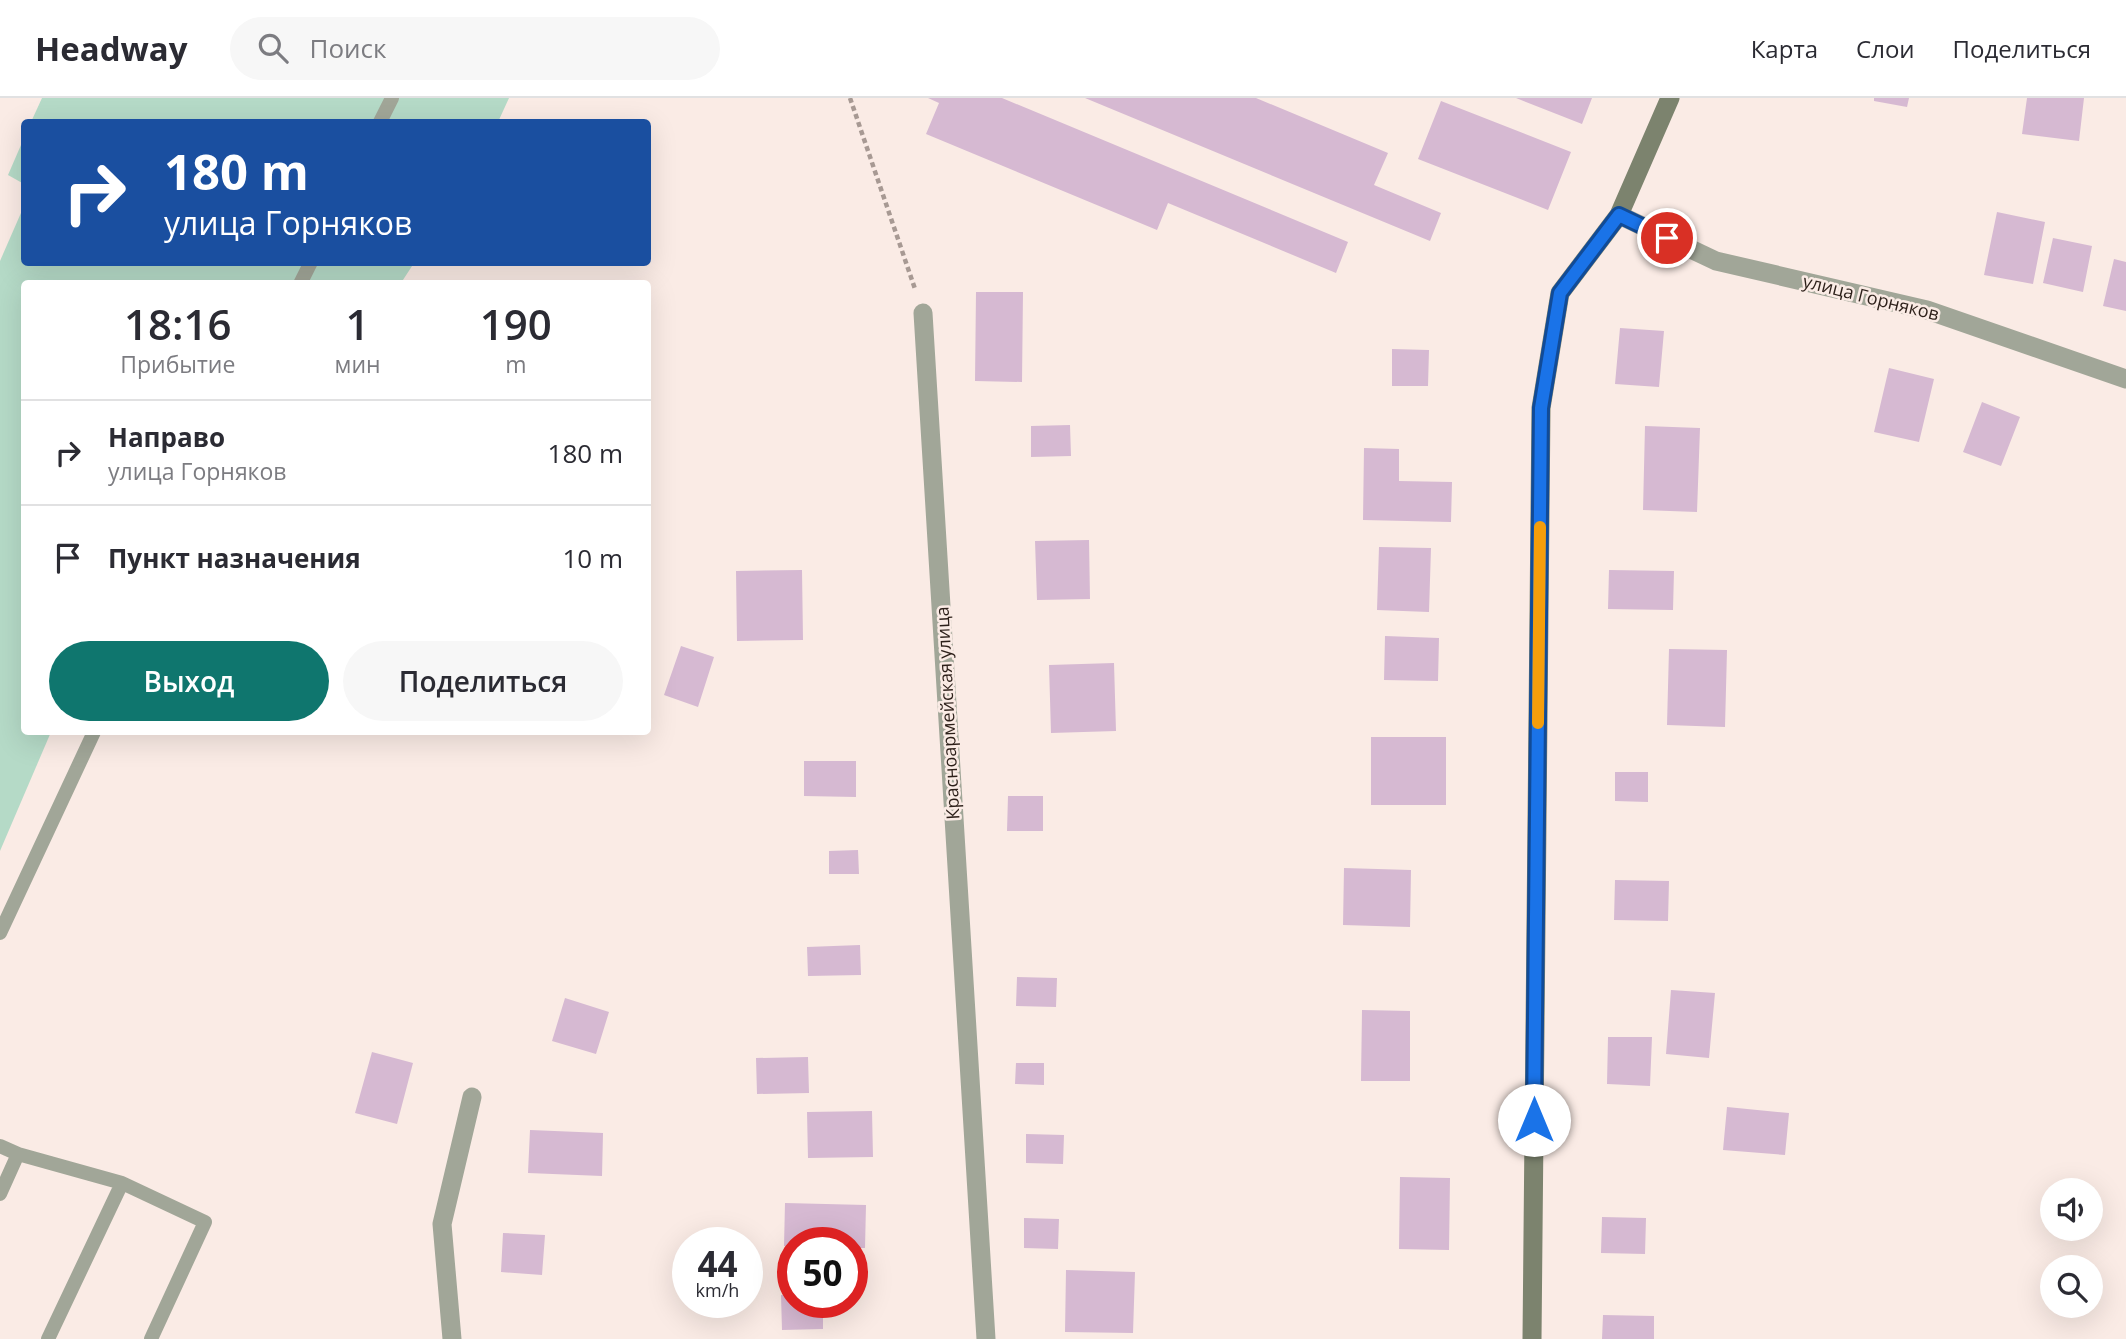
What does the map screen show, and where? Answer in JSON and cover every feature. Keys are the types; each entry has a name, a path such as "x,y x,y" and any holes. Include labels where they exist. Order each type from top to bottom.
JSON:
{"main road":[{"path":"1532,1339 1541,408 1560,293 1619,215 1670,98"}],"street":[{"name":"улица Горняков","path":"1619,215 1716,261 1927,310 2126,379"},
{"name":"Красноармейская улица","path":"923,313 986,1339"},
{"path":"452,1339 442,1224 472,1097"}],"lane":[{"path":"382,119 392,98"},
{"path":"0,933 93,735"},
{"path":"0,1146 18,1154 122,1183 205,1222 151,1339"},
{"path":"0,1194 18,1154"},
{"path":"48,1339 122,1183"}],"path":[{"path":"850,98 923,313"}],"green space":[{"path":"42,98 509,98 499,119 32,119"},
{"path":"21,145 21,182 8,175"},
{"path":"21,213 21,266 412,266 403,280 21,280 21,735 50,735 0,851 0,261"}],"building":[{"path":"928,98 1002,98 1348,242 1336,273 1168,203 1157,230 926,134 939,103"},
{"path":"1085,98 1256,98 1388,153 1374,185 1441,213 1430,241"},
{"path":"1516,98 1592,98 1582,124"},
{"path":"1874,98 1909,98 1907,107 1874,101"},
{"path":"2027,98 2084,98 2079,141 2022,134"},
{"path":"1441,101 1571,152 1548,210 1418,159"},
{"path":"1997,212 2045,222 2033,284 1984,275"},
{"path":"2053,238 2092,246 2083,292 2043,283"},
{"path":"2114,259 2126,262 2126,311 2103,306"},
{"path":"976,292 1023,292 1022,382 975,381"},
{"path":"1620,328 1664,331 1659,387 1615,384"},
{"path":"1392,349 1429,350 1428,386 1392,386"},
{"path":"1889,368 1934,379 1919,442 1874,432"},
{"path":"1982,402 2020,417 2001,466 1963,452"},
{"path":"1070,425 1071,456 1031,457 1031,426"},
{"path":"1645,426 1700,428 1697,512 1643,510"},
{"path":"1364,448 1399,449 1399,481 1452,482 1451,522 1363,520"},
{"path":"1089,540 1090,599 1037,600 1035,541"},
{"path":"1379,547 1431,548 1429,612 1377,610"},
{"path":"802,570 803,640 737,641 736,571"},
{"path":"1609,570 1674,571 1673,610 1608,609"},
{"path":"1385,636 1439,638 1438,681 1384,680"},
{"path":"681,646 714,657 698,707 664,695"},
{"path":"1669,649 1727,650 1725,727 1667,725"},
{"path":"1114,663 1116,731 1051,733 1049,665"},
{"path":"1371,737 1446,737 1446,805 1371,805"},
{"path":"804,761 856,761 856,797 804,796"},
{"path":"1615,772 1648,772 1648,802 1615,801"},
{"path":"1008,796 1043,796 1043,831 1007,831"},
{"path":"858,850 859,874 829,874 829,851"},
{"path":"1344,868 1411,870 1410,927 1343,925"},
{"path":"1615,880 1669,881 1668,921 1614,920"},
{"path":"860,945 861,975 808,976 807,947"},
{"path":"1017,977 1057,978 1056,1007 1016,1006"},
{"path":"1671,990 1715,993 1709,1058 1666,1054"},
{"path":"565,998 609,1012 596,1054 552,1041"},
{"path":"1362,1010 1410,1011 1410,1081 1361,1081"},
{"path":"1608,1037 1652,1037 1650,1086 1607,1084"},
{"path":"372,1052 413,1063 397,1124 355,1113"},
{"path":"808,1057 809,1093 757,1094 756,1058"},
{"path":"1016,1063 1044,1063 1044,1085 1015,1084"},
{"path":"1727,1107 1789,1113 1785,1155 1723,1150"},
{"path":"872,1111 873,1157 808,1158 807,1112"},
{"path":"530,1130 603,1133 602,1176 528,1173"},
{"path":"1026,1134 1064,1135 1063,1164 1026,1163"},
{"path":"1400,1177 1450,1178 1449,1250 1399,1249"},
{"path":"785,1203 866,1205 865,1227 784,1227"},
{"path":"1602,1217 1646,1218 1645,1254 1601,1253"},
{"path":"1024,1218 1059,1219 1058,1249 1024,1248"},
{"path":"503,1233 545,1235 542,1275 501,1272"},
{"path":"1066,1270 1135,1272 1133,1333 1065,1332"},
{"path":"1603,1315 1654,1316 1654,1339 1602,1339"},
{"path":"782,1318 823,1318 823,1329 782,1330"}],"slow traffic":[{"path":"1538,723 1540,527"}],"route":[{"path":"1534,1120 1541,408 1560,293 1619,215 1667,238"}]}
